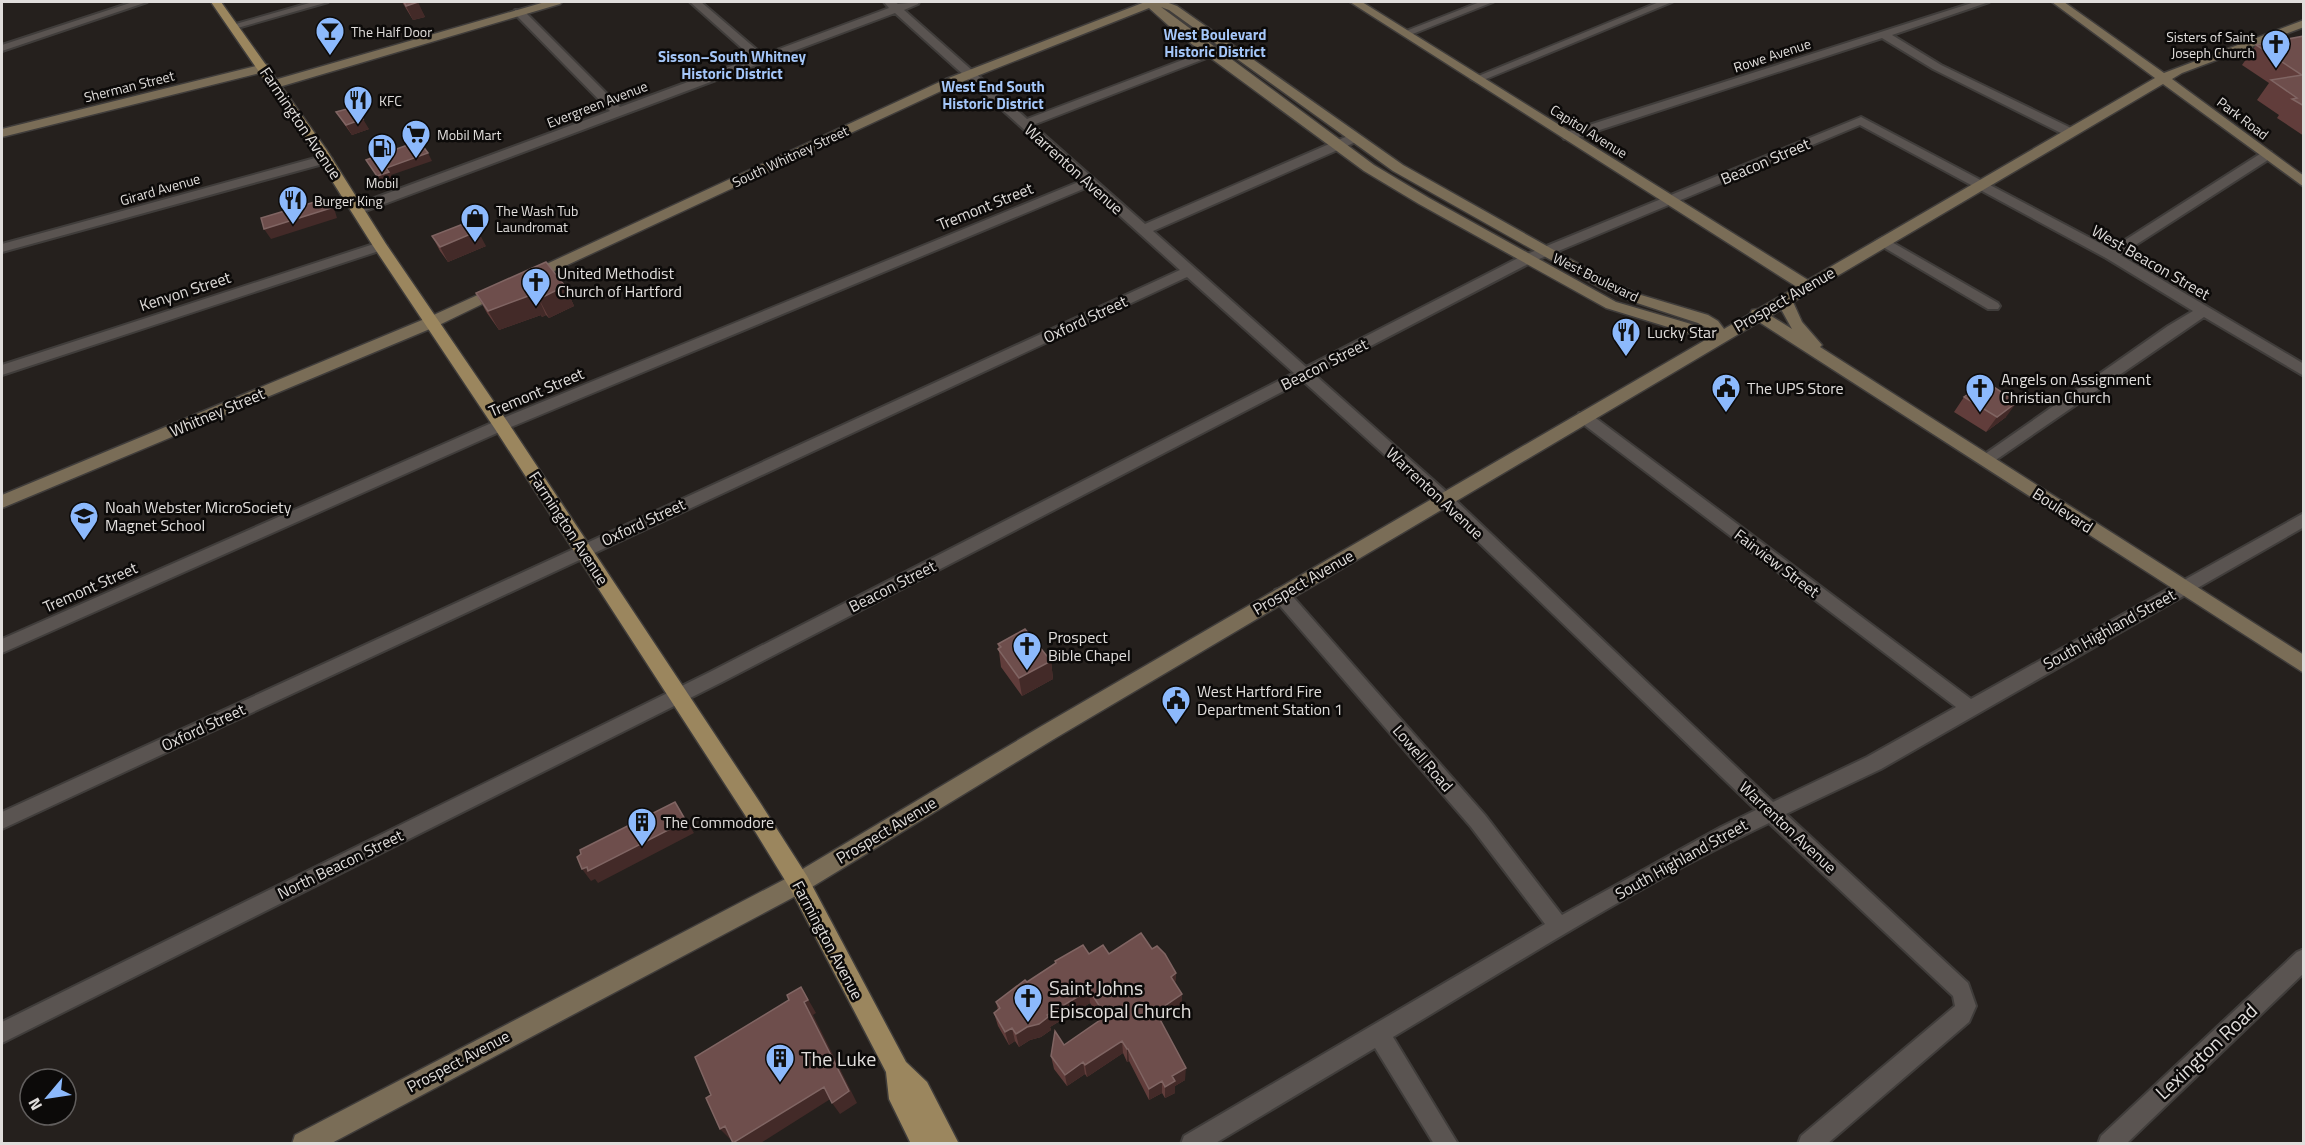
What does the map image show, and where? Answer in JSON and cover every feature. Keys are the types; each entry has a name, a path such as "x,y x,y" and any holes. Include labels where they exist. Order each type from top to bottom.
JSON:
{"main road":[{"name":"Farmington Avenue","path":"216,2 326,159 380,246 679,695 799,883 898,1070 919,1090 947,1143"},
{"path":"275,84 556,2"},
{"name":"West Boulevard","path":"1155,2 1173,8 1354,138 1438,192 1623,293 1709,322 1721,336 1701,333 1624,310 1597,298 1424,201 1369,168 1211,53 1156,10 1155,2"},
{"name":"South Whitney Street","path":"432,322 968,74 1155,2"},
{"name":"Capitol Avenue","path":"1356,2 1806,286"},
{"name":"Park Road","path":"2057,2 2164,78 2304,183"},
{"name":"Prospect Avenue","path":"304,1143 799,883 1047,733 1757,314 2178,70 2304,23"},
{"name":"Sherman Street","path":"2,133 264,69"},
{"path":"1424,201 1438,192"},
{"name":"Boulevard","path":"1784,299 1801,331 1824,355"},
{"name":"Boulevard","path":"1757,314 2304,664"},
{"name":"Whitney Street","path":"2,502 432,322"},
{"name":"Farmington Avenue","path":"898,1070 901,1099 924,1143"}],"street":[{"path":"2,48 142,2"},
{"path":"234,26 323,2"},
{"path":"695,2 761,59"},
{"name":"Evergreen Avenue","path":"358,209 761,59 892,5 914,2"},
{"path":"1406,33 1488,2"},
{"path":"1478,79 1667,2"},
{"name":"Rowe Avenue","path":"1568,136 1984,2"},
{"name":"Warrenton Avenue","path":"892,5 1444,499 1659,707 1954,982 1966,1001 1962,1015 1809,1143"},
{"path":"519,12 618,111"},
{"path":"1883,34 1937,67 2069,132"},
{"path":"1024,124 1226,47"},
{"name":"Beacon Street","path":"679,695 1527,259 1861,121 1981,184"},
{"path":"1143,230 1354,138"},
{"path":"2111,255 2267,155"},
{"name":"Girard Avenue","path":"2,248 326,159"},
{"name":"Tremont Street","path":"2,646 501,425 1089,182"},
{"name":"West Beacon Street","path":"1981,184 2111,255 2203,311 2300,365"},
{"path":"1883,241 1993,306"},
{"name":"Kenyon Street","path":"2,370 380,246"},
{"name":"Oxford Street","path":"2,821 1188,271"},
{"path":"1987,460 2173,329 2203,311"},
{"name":"Fairview Street","path":"1584,417 1970,708"},
{"name":"South Highland Street","path":"1192,1143 1559,927 1771,811 1874,764 2304,519"},
{"name":"Lowell Road","path":"1281,595 1478,821 1559,927"},
{"name":"North Beacon Street","path":"2,1033 679,695"},
{"name":"Lexington Road","path":"2109,1143 2304,959"},
{"path":"1379,1034 1448,1143"}],"building":[{"path":"404,2 418,2 406,6"},
{"path":"2304,36 2304,106 2292,99 2297,98 2271,80 2302,75 2256,45"},
{"path":"354,107 363,119 346,125 336,112"},
{"path":"419,141 428,153 386,168 389,172 377,176 366,160"},
{"path":"328,198 331,208 264,229 261,218"},
{"path":"471,221 478,231 440,247 432,236"},
{"path":"546,262 565,286 539,299 537,295 532,297 531,295 488,311 476,293"},
{"path":"1986,382 2017,402 1997,417 1964,397"},
{"path":"1025,629 1051,661 1019,678 998,649 1001,647 998,644"},
{"path":"675,802 686,821 588,871 587,867 582,869 577,857 581,854 580,850"},
{"name":"Saint Johns Episcopal Church","path":"1141,933 1152,949 1157,946 1165,954 1176,973 1171,977 1182,994 1156,1012 1186,1068 1172,1076 1175,1081 1165,1087 1162,1081 1149,1089 1122,1041 1085,1065 1083,1062 1065,1075 1051,1056 1055,1031 1064,1045 1106,1016 1089,990 1047,1015 1048,1017 1039,1024 1027,1027 1016,1034 1012,1028 1005,1032 994,1013 1000,1008 996,1002 1025,980 1027,982 1056,963 1055,961 1083,945 1089,954 1103,945 1109,954"},
{"name":"The Luke","path":"801,987 808,1000 804,1002 849,1091 832,1103 824,1087 733,1143 725,1126 720,1129 706,1098 711,1095 695,1057 789,1000 787,995"}],"place":[{"name":"The Half Door","path":"330,56"},
{"name":"Sisters of Saint Joseph Church","path":"2276,70"},
{"name":"KFC","path":"358,126"},
{"name":"Mobil Mart","path":"416,160"},
{"name":"Mobil","path":"382,174"},
{"name":"Burger King","path":"293,226"},
{"name":"The Wash Tub Laundromat","path":"475,244"},
{"name":"United Methodist Church of Hartford","path":"536,308"},
{"name":"Lucky Star","path":"1626,358"},
{"name":"The UPS Store","path":"1726,414"},
{"name":"Angels on Assignment Christian Church","path":"1980,414"},
{"name":"Noah Webster MicroSociety Magnet School","path":"84,542"},
{"name":"Prospect Bible Chapel","path":"1027,672"},
{"name":"West Hartford Fire Department Station 1","path":"1176,726"},
{"name":"The Commodore","path":"642,848"},
{"name":"Saint Johns Episcopal Church","path":"1028,1024"},
{"name":"The Luke","path":"780,1084"}],"district":[{"name":"West Boulevard Historic District","path":"1215,42"},
{"name":"Sisson–South Whitney Historic District","path":"732,64"},
{"name":"West End South Historic District","path":"993,94"}]}
